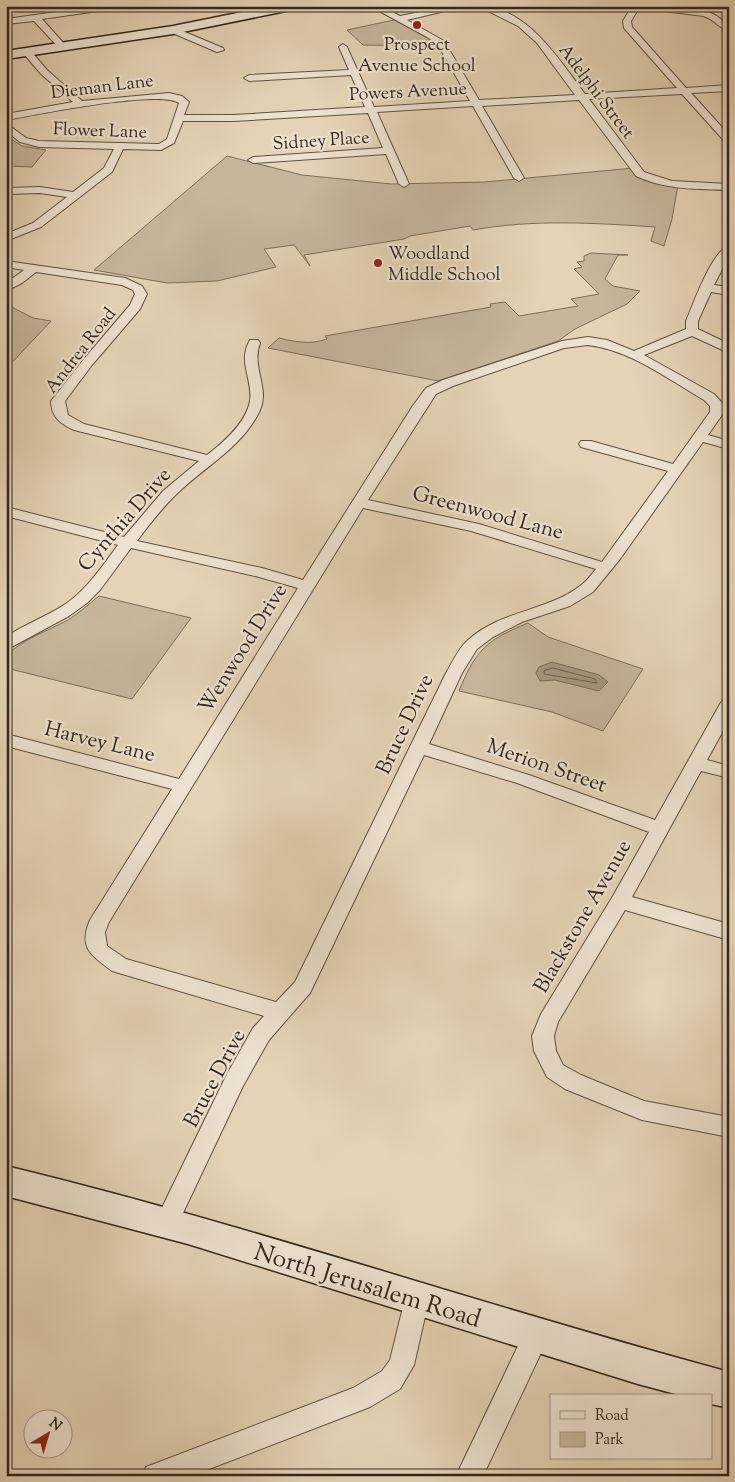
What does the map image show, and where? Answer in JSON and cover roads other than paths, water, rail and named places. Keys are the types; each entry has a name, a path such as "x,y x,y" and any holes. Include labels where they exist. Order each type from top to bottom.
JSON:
{"street":[{"path":"6,22 119,6"},
{"path":"6,55 173,30 291,6"},
{"path":"374,6 430,35 441,43 519,178"},
{"path":"400,20 462,6"},
{"name":"Adelphi Street","path":"482,6 532,32 640,174 664,183 729,187"},
{"path":"729,32 713,17 706,14 638,6 627,21 628,28 729,141"},
{"path":"36,18 63,47"},
{"path":"173,30 220,50"},
{"path":"343,47 404,184"},
{"path":"27,52 44,72 80,104"},
{"path":"249,78 355,72"},
{"name":"Powers Avenue","path":"179,118 234,118 729,88"},
{"name":"Dieman Lane","path":"6,117 80,104 171,95 180,98 184,102 179,118"},
{"name":"Flower Lane","path":"6,126 23,140 39,144 155,148 166,145 171,141 179,118"},
{"path":"6,238 37,226 108,170 119,148"},
{"name":"Sidney Place","path":"253,160 390,151"},
{"path":"6,191 40,190 75,195"},
{"path":"692,331 692,321 721,257 729,249"},
{"name":"Andrea Road","path":"6,264 125,282 138,288 141,294 136,306 88,362 58,401 57,409 64,420 79,427 208,459"},
{"path":"6,288 32,269"},
{"path":"708,288 729,290"},
{"path":"634,355 692,331 729,349"},
{"name":"Wenwood Drive","path":"280,1012 119,966 98,950 96,932 100,920 419,407 431,392 448,383 576,342 604,343 634,355"},
{"name":"Cynthia Drive","path":"6,645 80,602 167,494 235,437 254,408 257,390 249,367 249,357 254,343"},
{"name":"Bruce Drive","path":"167,1222 235,1081 261,1034 303,987 454,673 471,646 486,633 500,625 564,604 587,589 615,556 717,412 716,404 709,397 634,355"},
{"path":"700,437 729,445"},
{"path":"586,444 675,469"},
{"name":"Greenwood Lane","path":"360,503 474,527 604,567"},
{"path":"6,511 163,552 262,573 307,586"},
{"name":"Blackstone Avenue","path":"729,704 620,901 548,1020 544,1036 545,1052 555,1071 573,1082 642,1110 729,1127"},
{"name":"Harvey Lane","path":"6,740 183,786"},
{"name":"Merion Street","path":"419,747 523,779 660,829"},
{"path":"696,763 729,772"},
{"path":"620,901 729,932"},
{"name":"North Jerusalem Road","path":"6,1181 167,1222 536,1336 720,1390"},
{"path":"155,1476 361,1398 390,1380 401,1365 417,1299"},
{"path":"469,1476 536,1336"}],"water":[{"path":"552,662 599,675 608,682 599,691 555,680 540,681 536,673 539,667"}],"place":[{"name":"Prospect Avenue School","path":"417,25"},
{"name":"Woodland Middle School","path":"378,263"}]}
